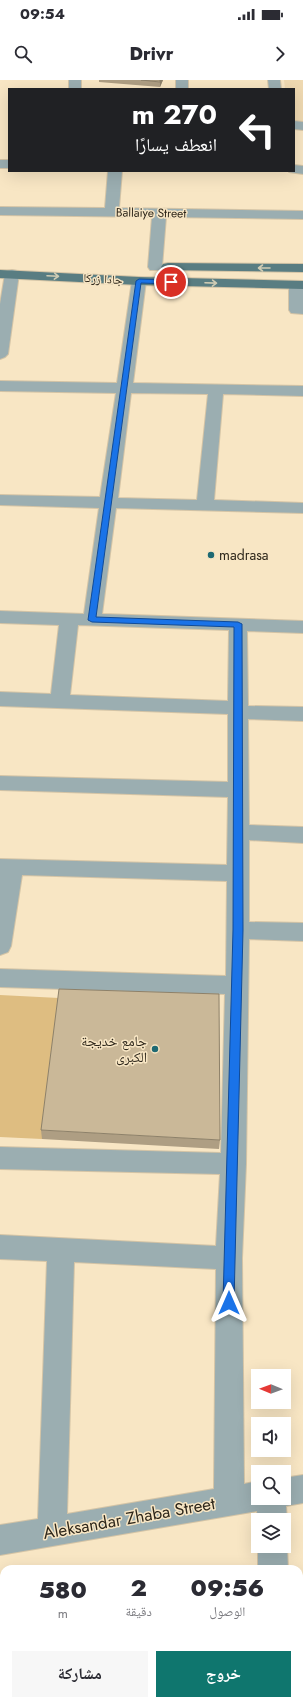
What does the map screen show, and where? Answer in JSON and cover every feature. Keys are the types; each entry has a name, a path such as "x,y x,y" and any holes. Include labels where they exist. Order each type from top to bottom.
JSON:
{"main road":[{"name":"جادا زرکا","path":"0,265 137,272 234,284 299,285"},
{"name":"جادا زرکا","path":"6,274 137,272 155,267 303,268"},
{"path":"234,268 234,284"}],"street":[{"path":"112,213 115,172"},
{"name":"Ballaiye Street","path":"0,211 303,215"},
{"path":"155,267 159,213"},
{"path":"92,620 125,388 137,272"},
{"path":"0,354 6,274"},
{"path":"299,285 296,310 303,310"},
{"path":"0,386 303,391"},
{"path":"205,506 216,389"},
{"path":"0,500 303,508"},
{"path":"0,617 303,627"},
{"path":"60,701 69,619"},
{"path":"229,1501 229,1258 233,1164 238,930 238,624"},
{"path":"0,699 303,714"},
{"path":"0,783 238,790"},
{"path":"238,832 303,835"},
{"path":"0,946 6,867 238,873"},
{"path":"238,930 303,932"},
{"path":"0,978 237,985"},
{"path":"0,1158 233,1164"},
{"path":"0,1247 229,1258"},
{"path":"52,1531 61,1251"},
{"path":"291,1491 303,1489"},
{"name":"Aleksandar Zhaba Street","path":"0,1540 251,1497"},
{"path":"272,1553 273,1565"}],"shaded area":[{"path":"284,80 303,80 303,121 295,121 295,88 285,88"},
{"path":"0,995 59,998 42,1139 0,1137"}],"building":[{"path":"141,80 160,80 160,82"},
{"path":"59,989 219,994 220,1140 41,1130"}],"place":[{"name":"madrasa","path":"211,555"},
{"name":"جامع خدیجة الکبری","path":"155,1049"}],"route":[{"path":"171,282 139,281 92,620 238,624 238,930 229,1303"}]}
